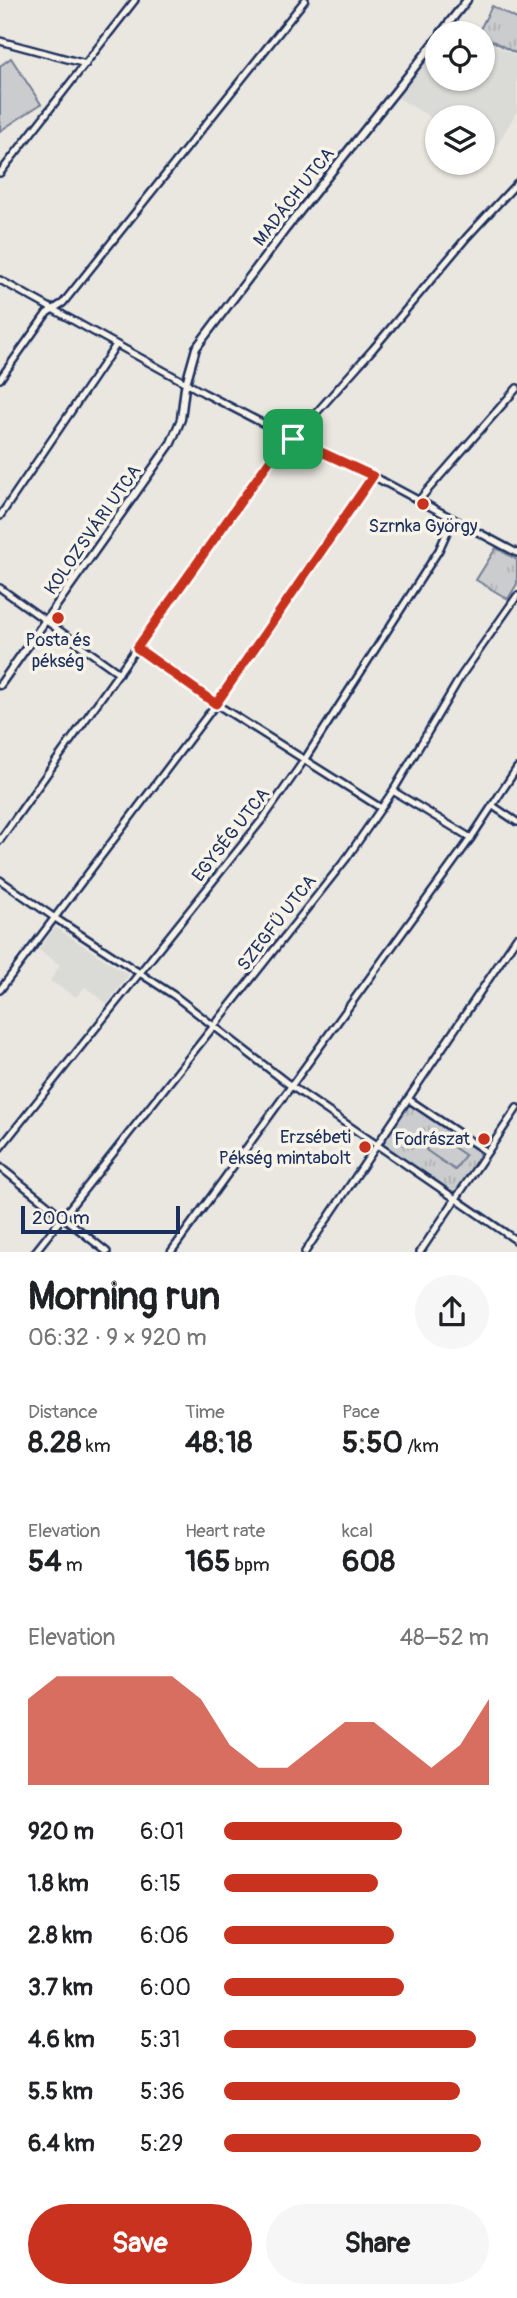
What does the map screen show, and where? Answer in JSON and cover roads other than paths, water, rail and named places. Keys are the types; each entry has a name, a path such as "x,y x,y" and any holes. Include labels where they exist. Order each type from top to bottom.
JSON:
{"street":[{"path":"0,173 135,0"},
{"path":"0,379 47,313 63,303 305,0"},
{"path":"450,21 467,0"},
{"path":"0,41 86,64"},
{"name":"MADÁCH UTCA","path":"187,382 195,348 425,54"},
{"path":"0,840 290,437 517,183"},
{"path":"0,280 290,437 419,499 517,553"},
{"path":"0,516 116,345"},
{"name":"KOLOZSVÁRI UTCA","path":"0,685 171,443 181,419 187,382"},
{"path":"419,499 517,388"},
{"path":"0,990 216,704 373,476"},
{"name":"EGYSÉG UTCA","path":"0,1148 265,816 439,550 453,519"},
{"path":"0,588 119,673"},
{"name":"SZEGFŰ UTCA","path":"35,1251 346,859 393,790 461,676 517,596"},
{"path":"137,648 216,704 381,808"},
{"path":"171,1251 471,838 517,768"},
{"path":"393,790 471,838"},
{"path":"493,806 517,822"},
{"path":"0,880 176,996 291,1086 517,1241"},
{"path":"305,1251 517,937"},
{"path":"408,1099 487,1152"},
{"path":"420,1251 517,1108"},
{"path":"0,1167 107,1251"}],"place":[{"name":"Szrnka György","path":"423,504"},
{"name":"Posta és pékség","path":"58,618"},
{"name":"Fodrászat","path":"484,1139"},
{"name":"Erzsébeti Pékség mintabolt","path":"365,1147"}]}
